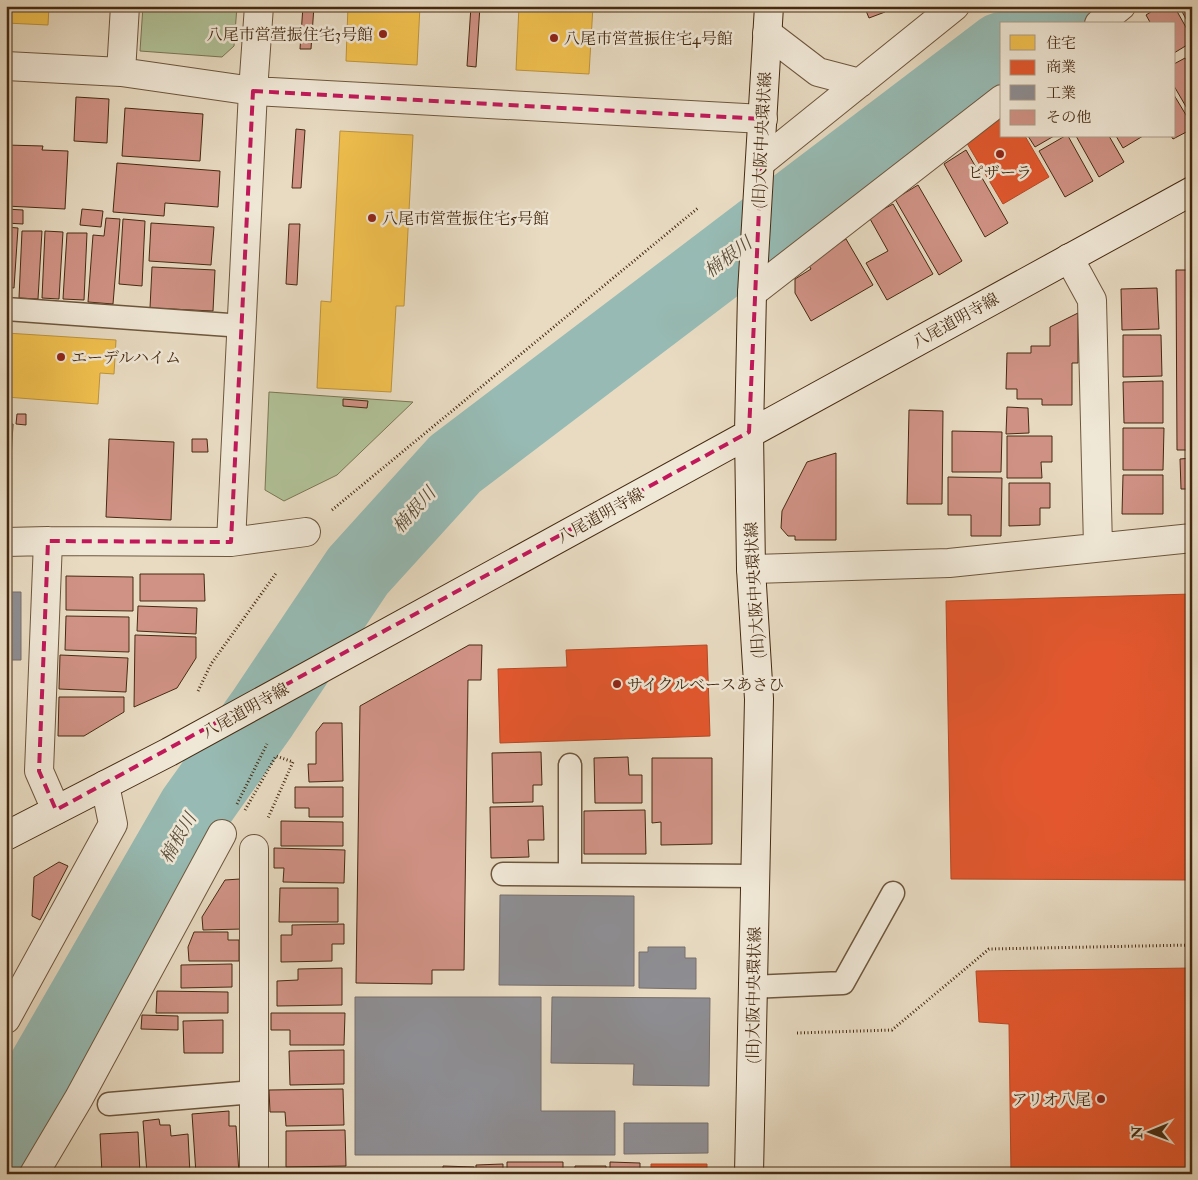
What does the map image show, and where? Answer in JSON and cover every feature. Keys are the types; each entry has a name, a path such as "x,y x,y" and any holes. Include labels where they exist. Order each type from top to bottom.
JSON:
{"street":[{"path":"121,72 125,6"},
{"path":"231,542 253,91 259,6"},
{"name":"(旧)大阪中央環状線","path":"749,1174 759,699 751,569 749,432 752,293 769,6"},
{"path":"760,163 956,6"},
{"path":"1102,22 1122,6"},
{"path":"767,33 818,72 860,83"},
{"path":"6,66 121,72 253,91 763,119"},
{"path":"752,293 1000,101"},
{"name":"八尾道明寺線","path":"6,836 169,752 749,432 1192,191"},
{"path":"1069,258 1092,300 1098,547"},
{"path":"6,542 48,540 231,542 306,532"},
{"path":"751,569 949,563 1192,538"},
{"path":"48,540 38,771 56,810"},
{"path":"6,1019 113,824 105,785"},
{"path":"34,1174 79,1098 222,834"},
{"path":"254,849 254,1174"}],"lane":[{"path":"6,308 243,326"},
{"path":"570,765 570,874"},
{"path":"502,874 756,876"},
{"path":"753,987 843,982 893,893"},
{"path":"109,1104 254,1092"}],"path":[{"path":"198,691 211,664 306,532 698,208"},
{"path":"222,834 268,744"},
{"path":"234,810 242,814 276,756 293,762 254,849"},
{"path":"797,1032 892,1030 989,949 1192,945"}],"highlighted area":[{"path":"253,91 763,119 749,432 56,810 39,771 48,541 231,542"}],"green space":[{"path":"143,6 237,6 234,46 222,57 140,51"},
{"path":"269,392 413,402 337,475 284,501 265,490"}],"building: 住宅":[{"path":"6,6 49,6 48,25 6,23"},
{"name":"八尾市営萱振住宅3号館","path":"348,6 420,6 417,65 346,61"},
{"name":"八尾市営萱振住宅4号館","path":"519,6 593,6 589,74 516,70"},
{"name":"八尾市営萱振住宅5号館","path":"340,131 413,135 404,306 396,306 391,392 317,388 321,301 331,302"},
{"name":"エーデルハイム","path":"6,333 116,340 114,374 100,373 98,404 6,397"}],"building: 商業":[{"path":"1000,119 1000,138 1026,138 1049,177 1003,204 965,140"},
{"path":"1192,594 1192,880 951,879 946,601"},
{"path":"707,645 710,736 500,743 498,669 567,667 566,650"},
{"name":"アリオ八尾","path":"1192,968 1192,1174 1011,1174 1009,1024 979,1022 976,971"},
{"path":"651,1164 707,1164 707,1174 651,1174"}],"building: 工業":[{"path":"6,592 21,592 21,660 6,660"},
{"path":"500,895 634,896 634,986 499,985"},
{"path":"648,947 685,947 685,958 696,958 696,989 639,988 639,952 648,952"},
{"path":"355,997 541,997 541,1111 615,1111 615,1155 355,1155"},
{"path":"552,997 710,998 709,1086 633,1085 634,1064 551,1063"},
{"path":"624,1123 708,1123 708,1153 624,1154"}],"building: その他":[{"path":"303,6 314,6 311,49 300,49"},
{"path":"471,6 480,6 476,67 467,66"},
{"path":"864,6 882,6 885,12 869,18"},
{"path":"1160,6 1174,6 1192,38 1192,42 1176,52 1176,22 1150,22 1146,15"},
{"path":"1179,6 1192,6 1192,30"},
{"path":"1185,58 1192,68 1192,117 1176,89 1176,63"},
{"path":"76,97 109,99 107,143 74,141"},
{"path":"1176,98 1192,125 1192,129 1176,137"},
{"path":"125,108 203,114 200,161 122,156"},
{"path":"296,129 305,130 301,188 292,188"},
{"path":"1029,138 1051,138 1035,147"},
{"path":"1062,138 1069,138 1093,181 1065,197 1039,151"},
{"path":"1077,138 1110,138 1124,162 1099,177"},
{"path":"1117,138 1140,138 1123,148"},
{"path":"6,145 43,146 42,150 68,151 65,209 6,206"},
{"path":"966,150 1008,223 985,237 944,164"},
{"path":"117,163 220,171 218,207 165,203 164,216 113,212"},
{"path":"918,185 962,261 939,275 895,199"},
{"path":"893,204 933,274 887,300 866,263 888,251 869,217"},
{"path":"6,209 23,210 23,224 6,223"},
{"path":"82,209 103,211 101,227 80,225"},
{"path":"106,218 120,219 113,304 88,302 93,235 104,236"},
{"path":"123,219 145,221 142,286 119,284"},
{"path":"151,223 214,227 211,265 149,261"},
{"path":"289,224 300,224 297,285 286,284"},
{"path":"6,227 18,228 14,288 6,287"},
{"path":"22,231 42,231 38,299 19,298"},
{"path":"45,231 63,232 59,299 42,298"},
{"path":"67,233 87,233 84,300 63,299"},
{"path":"846,239 873,285 811,321 795,293 795,279 811,269 807,262"},
{"path":"152,267 215,270 213,311 150,308"},
{"path":"1176,270 1192,270 1192,450 1177,450"},
{"path":"1157,288 1159,329 1122,330 1121,289"},
{"path":"1078,313 1078,363 1072,363 1072,405 1042,405 1042,399 1017,399 1017,389 1006,389 1007,353 1031,353 1031,346 1050,346 1050,327"},
{"path":"1123,335 1161,335 1162,376 1123,377"},
{"path":"1163,381 1163,423 1124,423 1123,382"},
{"path":"343,399 368,401 367,408 343,406"},
{"path":"1007,407 1028,408 1029,433 1006,434"},
{"path":"909,410 943,411 942,504 907,504"},
{"path":"17,414 26,414 26,425 16,424"},
{"path":"6,424 13,424 9,496 6,496"},
{"path":"1123,428 1164,428 1163,470 1123,470"},
{"path":"952,431 1002,432 1001,472 952,472"},
{"path":"1007,436 1052,436 1052,462 1041,462 1042,478 1007,478"},
{"path":"109,439 174,442 171,520 106,517"},
{"path":"192,439 207,439 208,452 192,452"},
{"path":"836,453 836,540 795,540 795,536 788,536 781,528 782,511 807,462"},
{"path":"1192,458 1192,506 1191,489 1181,489 1180,459"},
{"path":"1123,475 1163,475 1163,514 1122,514"},
{"path":"948,477 1002,478 1001,536 971,536 971,515 948,515"},
{"path":"1009,483 1050,483 1050,508 1040,508 1040,525 1009,526"},
{"path":"140,574 204,574 205,601 140,601"},
{"path":"66,576 133,577 133,611 66,610"},
{"path":"138,606 197,608 196,634 137,631"},
{"path":"66,616 129,617 129,652 65,650"},
{"path":"135,635 196,637 196,658 177,688 134,707"},
{"path":"469,645 482,645 481,680 468,680 464,970 432,970 432,984 356,983 360,706"},
{"path":"60,655 128,658 126,692 59,689"},
{"path":"59,697 124,697 124,712 84,736 58,736"},
{"path":"323,723 342,723 343,781 309,782 308,764 316,764 316,732"},
{"path":"541,752 542,785 533,785 533,802 493,803 492,753"},
{"path":"628,757 629,775 642,775 642,803 595,803 594,758"},
{"path":"652,758 712,758 712,844 661,845 661,822 652,823"},
{"path":"295,787 343,787 343,817 309,817 309,808 295,808"},
{"path":"543,806 544,840 528,840 529,857 491,858 490,807"},
{"path":"645,810 646,854 584,854 584,811"},
{"path":"281,821 343,822 343,846 281,846"},
{"path":"274,848 345,850 344,883 283,882 284,868 274,868"},
{"path":"59,862 68,866 40,920 32,916 34,877"},
{"path":"240,879 242,929 203,930 202,917 225,880"},
{"path":"280,888 338,888 338,922 279,922"},
{"path":"344,924 344,944 332,944 332,961 281,962 281,935 292,935 292,925"},
{"path":"194,932 228,932 228,940 239,940 239,961 189,961 188,947"},
{"path":"232,964 232,987 181,988 181,965"},
{"path":"342,968 342,1005 277,1006 277,981 298,980 298,969"},
{"path":"157,991 228,992 228,1013 156,1013"},
{"path":"271,1013 345,1013 344,1045 290,1045 290,1030 271,1030"},
{"path":"142,1015 178,1016 178,1030 141,1029"},
{"path":"223,1020 223,1053 184,1053 183,1021"},
{"path":"344,1050 344,1084 290,1085 289,1051"},
{"path":"343,1089 344,1125 286,1126 285,1112 270,1112 269,1090"},
{"path":"229,1111 229,1126 236,1126 239,1174 196,1174 192,1114"},
{"path":"159,1119 160,1125 170,1125 171,1136 188,1134 190,1174 147,1174 143,1121"},
{"path":"345,1130 346,1166 286,1167 286,1131"},
{"path":"138,1132 140,1174 102,1174 100,1134"},
{"path":"507,1162 563,1162 563,1174 507,1174"},
{"path":"610,1162 640,1163 640,1174 610,1174"},
{"path":"503,1164 503,1174 476,1174 476,1165"},
{"path":"443,1166 474,1167 474,1174 443,1174"},
{"path":"575,1166 606,1166 606,1174 575,1174"},
{"path":"410,1171 439,1171 439,1174 410,1174"}],"waterway":[{"name":"楠根川","path":"1038,22 1058,6"},
{"name":"楠根川","path":"6,1136 194,810 262,714 358,571 455,464 1000,51"}],"place":[{"name":"八尾市営萱振住宅3号館","path":"383,34"},
{"name":"八尾市営萱振住宅4号館","path":"554,38"},
{"name":"ピザーラ","path":"1000,154"},
{"name":"八尾市営萱振住宅5号館","path":"372,218"},
{"name":"エーデルハイム","path":"61,357"},
{"name":"サイクルベースあさひ","path":"617,684"},
{"name":"アリオ八尾","path":"1101,1099"}]}
